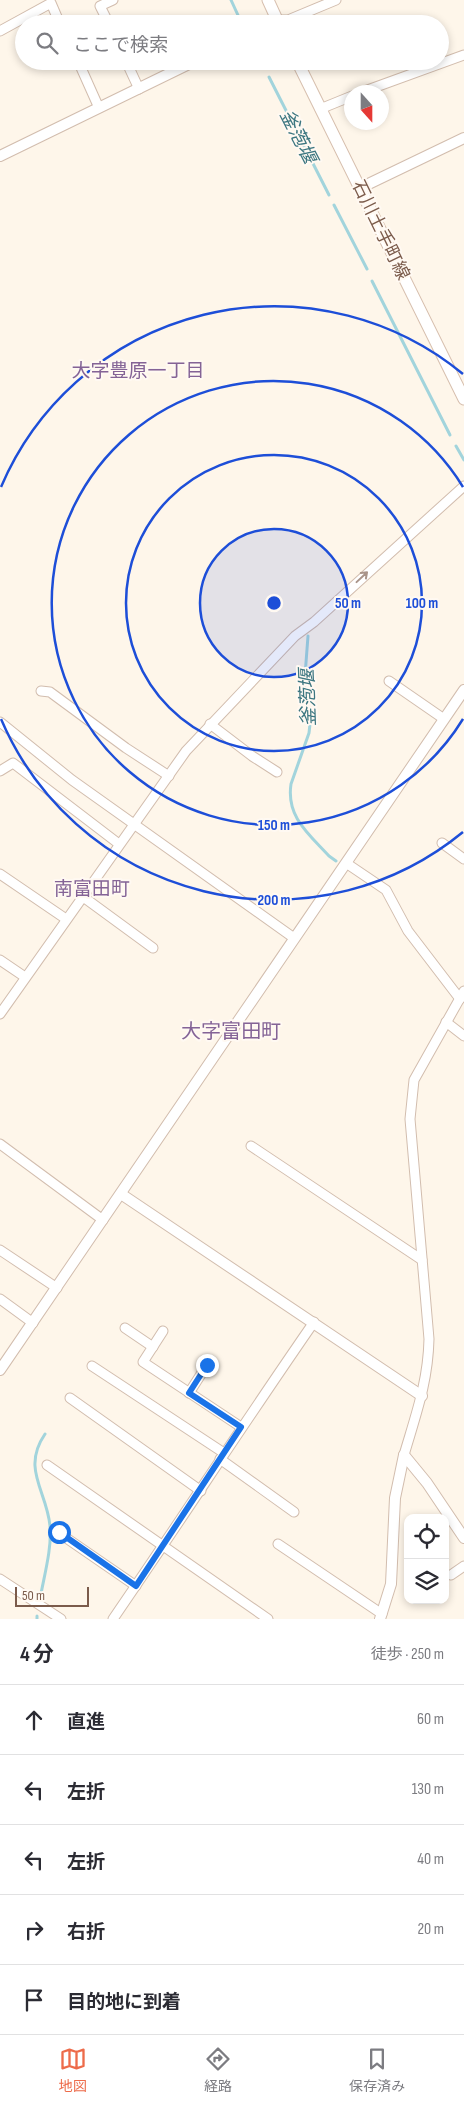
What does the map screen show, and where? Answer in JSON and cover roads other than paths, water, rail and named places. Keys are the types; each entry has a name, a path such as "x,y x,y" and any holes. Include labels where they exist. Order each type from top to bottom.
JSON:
{"main road":[{"path":"271,1 274,15"},
{"name":"石川土手町線","path":"301,70 464,399"}],"street":[{"path":"104,15 100,6 113,0"},
{"path":"300,15 336,0"},
{"path":"29,15 51,3 56,15"},
{"path":"0,31 15,23"},
{"path":"449,60 464,55"},
{"path":"82,70 99,108"},
{"path":"130,70 139,89"},
{"path":"0,156 177,70"},
{"path":"381,85 423,70"},
{"path":"320,108 344,99"},
{"path":"360,188 464,138"},
{"path":"0,1014 186,751 295,636 314,622 464,486"},
{"path":"389,681 444,719"},
{"path":"0,1370 464,690"},
{"path":"41,691 50,692 126,748 169,776"},
{"path":"0,722 38,754 294,938"},
{"path":"210,724 252,756 277,772"},
{"path":"0,771 13,763 119,844"},
{"path":"442,843 464,859"},
{"path":"278,1544 381,1617 391,1584 395,1498 404,1455 422,1396 428,1366 429,1339 410,1119 411,1100 414,1080 462,995 408,932 386,890 346,863"},
{"path":"0,874 66,919"},
{"path":"82,896 153,948"},
{"path":"0,960 26,977"},
{"path":"446,1022 464,1036"},
{"path":"0,1144 103,1220"},
{"path":"251,1146 422,1260"},
{"path":"121,1194 422,1396"},
{"path":"0,1250 57,1288"},
{"path":"0,1299 33,1323"},
{"path":"113,1619 201,1491 241,1427 314,1322"},
{"path":"125,1328 153,1347"},
{"path":"163,1331 143,1362 241,1427"},
{"path":"189,1393 207,1365"},
{"path":"92,1366 222,1456 294,1512"},
{"path":"70,1398 201,1491"},
{"path":"404,1455 427,1483 464,1538"},
{"path":"47,1465 268,1619"},
{"path":"59,1532 136,1586"},
{"path":"451,1576 464,1566"},
{"path":"0,1578 61,1619"}],"waterway":[{"name":"釜萢堰","path":"231,0 238,15"},
{"name":"釜萢堰","path":"269,77 329,195"},
{"name":"釜萢堰","path":"334,205 367,269"},
{"name":"釜萢堰","path":"372,281 450,435"},
{"name":"釜萢堰","path":"456,446 464,460"},
{"name":"釜萢堰","path":"308,636 304,689 310,724 309,733 291,784 290,796 292,806 301,824 329,856 336,861"},
{"path":"40,1599 49,1553 50,1526 48,1513 37,1480 35,1458 45,1434"}],"district":[{"name":"大字豊原一丁目","path":"138,370"},
{"name":"南富田町","path":"92,888"},
{"name":"大字富田町","path":"231,1031"}]}
